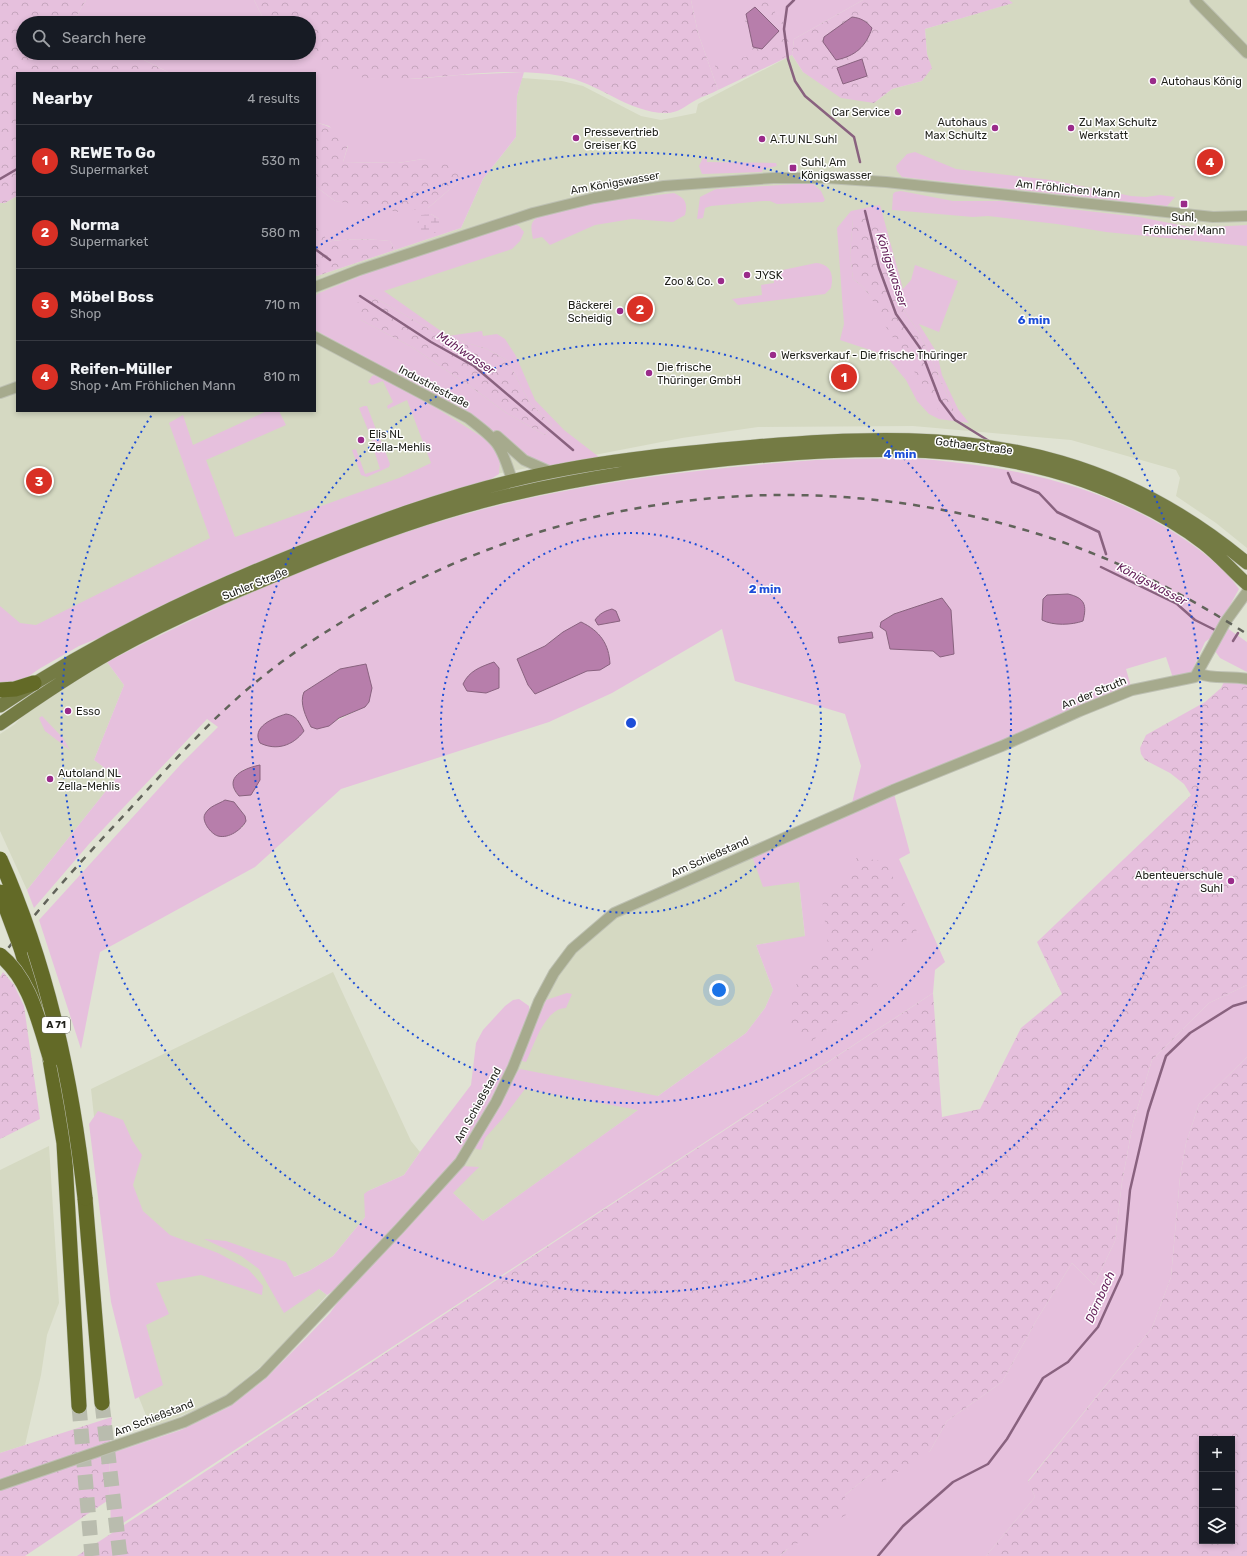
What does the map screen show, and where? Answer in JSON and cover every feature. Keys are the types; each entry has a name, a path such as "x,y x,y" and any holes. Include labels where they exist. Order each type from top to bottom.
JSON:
{"highway":[{"path":"0,690 15,689 34,683"},
{"name":"A 71","path":"0,859 33,943 50,1002 71,1094 84,1198 102,1403"},
{"name":"A 71","path":"0,892 21,948 36,998 50,1060 64,1143 79,1406"},
{"path":"0,955 18,974 26,987 50,1060"}],"main road":[{"name":"Gothaer Straße","path":"552,472 626,460 789,442 873,439 928,440 996,448 1059,461 1131,488 1203,529 1247,563"},
{"name":"Gothaer Straße","path":"531,490 641,470 741,458 836,451 916,451 999,460 1036,467 1084,481 1149,510 1206,545 1247,584"},
{"name":"Suhler Straße","path":"0,706 34,683 101,643 223,583 408,510 552,472"},
{"path":"517,481 531,490"},
{"name":"Suhler Straße","path":"0,723 64,680 116,649 224,596 354,544 503,497 531,490"}],"street":[{"path":"1195,0 1247,53"},
{"name":"Am Königswasser","path":"316,287 359,270 533,213 594,198 656,188 793,178 886,182"},
{"name":"Am Fröhlichen Mann","path":"886,182 1213,217 1247,216"},
{"name":"Industriestraße","path":"316,337 468,418 488,432 504,453 517,481"},
{"path":"0,393 16,388"},
{"path":"488,432 500,438 516,454 531,464 552,472"},
{"path":"503,497 511,494 517,481 521,464 516,454"},
{"path":"1247,592 1226,621 1198,673 1204,676 1237,677 1247,679"},
{"name":"An der Struth","path":"1002,746 1080,711 1132,690 1195,677 1198,673"},
{"name":"Am Schießstand","path":"0,1485 184,1422 228,1400 263,1373 460,1162 496,1102 513,1067 539,1001 554,973 572,949 614,913 893,790 1002,746"}],"shaded area":[{"path":"1009,0 1247,0 1247,548 1216,523 1176,496 1180,478 1176,470 1071,440 913,426 758,427 682,438 357,501 0,675 0,203 5,203 16,197 16,412 316,412 316,276 461,228 483,179 516,137 517,96 522,78 562,81 583,86 641,116 661,120 696,113 698,104 792,55 803,72 874,103 892,89 922,81 931,68 927,54 925,29 1012,3"},
{"path":"755,7 779,31 762,49 753,47 746,14"},
{"path":"852,17 868,23 872,28 870,35 859,50 849,56 836,60 823,42 824,37"},
{"path":"862,59 867,76 843,84 837,68"},
{"path":"1068,594 1078,598 1083,603 1085,611 1083,621 1062,624 1042,620 1043,599 1047,595"},
{"path":"942,598 951,610 954,654 940,657 933,651 890,649 886,631 880,627 881,622 894,614"},
{"path":"612,609 616,611 620,621 598,625 595,620 603,613"},
{"path":"581,622 598,634 602,639 608,650 610,664 600,670 587,671 535,694 528,685 517,659 545,646 563,632"},
{"path":"872,632 873,638 839,643 838,637"},
{"path":"107,662 124,685 94,760 117,777 27,890 0,831 0,734 15,724 34,704"},
{"path":"494,662 499,668 499,688 486,693 467,691 463,684 468,676 480,668"},
{"path":"366,664 372,688 369,702 365,707 339,718 329,726 317,729 311,727 305,714 302,701 304,692 340,669"},
{"path":"286,714 295,718 301,725 304,731 300,736 284,746 272,747 260,743 258,732 261,728 275,718"},
{"path":"260,765 260,780 251,795 239,796 234,789 234,779 242,771"},
{"path":"225,800 234,802 245,816 246,821 235,833 222,837 212,833 207,827 204,817 209,809"},
{"path":"751,853 799,882 805,937 756,945 773,990 765,1008 746,1033 483,1221 442,1183 554,973 614,913"},
{"path":"333,972 411,1141 420,1152 404,1175 368,1191 365,1217 333,1256 309,1271 293,1277 319,1289 327,1295 270,1359 220,1400 151,1428 128,1370 112,1281 91,1089"},
{"path":"49,1146 59,1303 47,1335 41,1375 25,1445 0,1453 0,1170"}],"green space":[{"path":"0,0 86,0 76,16 16,16 16,60 144,60 168,72 16,72 16,197 5,203 0,203"},
{"path":"86,0 254,0 262,16 76,16"},
{"path":"254,0 691,0 698,33 718,90 678,110 671,113 666,113 652,112 639,108 575,79 548,74 510,72 394,80 362,78 332,69 316,60 316,16 262,16"},
{"path":"691,0 863,0 794,39 792,55 718,90 698,33"},
{"path":"776,0 775,13 787,27 791,36 791,54 722,87 713,60 717,56 721,63 726,65 740,58 756,55 756,51 751,49 743,12 753,5"},
{"path":"863,0 1009,0 1013,3 925,29 927,54 932,68 922,81 892,89 874,103 841,98 803,72 792,55 794,39"},
{"path":"316,59 333,69 368,78 413,79 524,72 517,96 516,137 483,179 461,228 395,250 390,241 358,239 326,242 316,224 316,187 335,201 428,208 464,177 423,159 398,163 343,162 348,146 329,126 316,122 316,72 168,72 144,60","holes":["431,214 439,219 435,233 418,220"]},
{"path":"316,122 338,132 345,140 348,145 343,162 398,163 423,159 457,167 464,177 428,208 398,212 335,201 316,187"},
{"path":"915,152 956,169 1051,180 1131,196 1146,197 1160,195 1175,197 1167,206 902,177 897,171 896,166 907,154"},
{"path":"707,157 707,162 776,163 777,166 763,169 762,172 702,174 699,166 703,158"},
{"path":"812,183 821,191 825,200 823,202 777,204 770,201 763,201 711,206 705,208 703,218 697,219 700,197 716,189"},
{"path":"901,191 953,201 1001,201 1139,217 1195,228 1247,225 1247,246 1106,232 1057,224 988,216 973,217 892,210 893,194"},
{"path":"674,193 685,201 686,207 685,215 673,222 632,219 595,225 550,245 542,237 533,239 531,228 532,223 540,216 591,203"},
{"path":"880,205 903,289 911,280 915,265 958,281 939,332 919,324 937,353 942,375 958,409 969,423 939,419 929,414 917,401 906,380 885,355 840,340 844,324 837,228 851,211","holes":["853,219 888,262 894,285 905,312 918,331 930,355 955,413 906,356 868,293 853,279 850,255"]},
{"path":"877,213 894,286 905,312 918,331 930,355 955,413 939,411 888,330 874,302 860,284 853,279 850,255 853,219"},
{"path":"431,214 439,219 441,227 435,233 424,233 417,225 418,220 421,215"},
{"path":"316,224 323,225 326,242 358,239 390,241 395,250 317,276"},
{"path":"513,224 519,226 524,232 520,241 512,249 384,291 448,336 482,331 483,336 497,334 505,339 516,356 535,400 564,430 599,457 550,466 539,466 469,414 316,331 316,295 387,265","holes":["370,295 438,334 487,349 508,361 529,402 552,425 545,435 505,412 412,347 361,320"]},
{"path":"816,263 828,268 832,275 831,288 825,294 738,305 732,299 762,295 761,285 774,283 773,275 778,271"},
{"path":"370,295 438,334 487,349 508,361 529,402 552,425 545,435 505,412 412,347 361,320 357,303"},
{"path":"375,375 422,399 482,437 495,447 500,459 499,474 483,484 79,646 39,669 19,683 0,686 0,606 20,623 36,625 210,538 169,423 183,415 193,445 265,412 280,412 286,425 206,460 235,537 399,478 431,463 407,400 388,409 387,406 393,402 383,381 372,385 368,382 372,376"},
{"path":"367,406 377,432 370,435 359,408"},
{"path":"380,438 390,464 389,467 367,477 361,475 352,450 356,449 365,474 380,469 371,441"},
{"path":"908,458 944,461 1014,471 1049,479 1082,489 1115,502 1147,517 1178,535 1212,559 1239,589 1213,636 1205,642 1191,673 1173,678 1166,657 1126,669 1132,690 893,790 910,853 899,859 945,962 935,970 933,993 111,1531 109,1454 181,1430 229,1407 264,1380 307,1337 330,1313 358,1273 327,1295 319,1289 284,1313 259,1269 241,1256 204,1239 226,1241 286,1262 294,1277 309,1271 333,1256 365,1217 364,1194 404,1175 471,1085 476,1043 483,1030 505,1006 513,1000 519,999 529,1006 530,1023 461,1166 479,1167 453,1193 483,1221 638,1110 525,1089 503,1118 485,1138 481,1150 474,1148 515,1074 520,1069 658,1096 746,1033 765,1008 773,990 756,945 805,936 799,882 763,887 751,853 852,803 861,766 845,714 735,681 722,629 612,693 549,722 341,789 255,867 100,952 81,1049 39,920 182,763 218,727 207,719 89,844 34,908 27,890 117,777 94,760 124,685 107,662 208,612 311,567 416,529 470,513 559,492 663,475 803,461","holes":["942,598 933,651 890,649 886,631 894,614","563,632 600,670 587,670 535,694 517,659 545,646","366,664 365,707 317,728 304,712 302,697 304,692 340,669","244,769 250,769 255,787 251,795 239,796 235,791 234,781","225,800 234,802 239,809 244,826 228,836 221,803"]},
{"path":"1227,628 1247,642 1247,672 1220,658 1215,651"},
{"path":"1225,680 1247,684 1247,985 1209,1003 1152,1060 1133,1123 1122,1182 1115,1241 1094,1285 1072,1263 1036,1321 1002,1382 947,1421 930,1451 882,1482 871,1474 845,1495 846,1515 786,1550 780,1556 77,1556 933,993 942,1117 980,1109 1021,1028 1062,994 1037,942 1191,795 1184,784 1170,773 1145,760 1141,754 1140,748 1146,735 1205,702 1221,688"},
{"path":"42,716 63,738 70,750 45,731 39,718"},
{"path":"857,857 886,862 917,930 898,947 875,940 869,964 878,987 811,1042 787,1025 800,969 828,945 821,892 846,883"},
{"path":"3,972 14,985 24,1006 40,1119 0,1139 0,977"},
{"path":"1247,985 1247,1057 1199,1104 1186,1143 1180,1177 1171,1277 1152,1328 1028,1481 1035,1497 986,1556 780,1556 845,1495 871,1474 930,1451 947,1421 1002,1382 1036,1321 1072,1263 1094,1285 1115,1241 1122,1182 1133,1123 1152,1060 1209,1003"},
{"path":"567,993 572,994 566,1008 552,1014 546,1021 526,1062 519,1060 546,1000"},
{"path":"1247,1057 1247,1556 986,1556 1035,1497 1028,1482 1152,1328 1171,1277 1180,1177 1186,1143 1199,1104"},
{"path":"98,1111 123,1120 132,1140 142,1155 133,1185 143,1211 170,1235 218,1253 248,1269 263,1286 262,1295 201,1275 156,1283 169,1314 146,1325 163,1385 135,1399 111,1302 89,1124"},
{"path":"112,1417 109,1454 110,1499 25,1556 0,1556 0,1453"}],"waterway":[{"name":"Königswasser","path":"794,0 787,7 784,29 788,59 795,81 805,96 854,137 860,162"},
{"name":"Mühlwasser","path":"0,179 16,170"},
{"name":"Königswasser","path":"865,211 879,268 896,314 920,348 940,400 955,420 989,441"},
{"name":"Mühlwasser","path":"316,250 330,260"},
{"name":"Mühlwasser","path":"360,296 431,342 474,366 573,450"},
{"name":"Königswasser","path":"1008,473 1012,482 1039,493 1057,512 1099,532 1106,554"},
{"name":"Königswasser","path":"1101,567 1177,604 1195,620 1215,630"},
{"name":"Königswasser","path":"1233,641 1238,633"},
{"name":"Dörnbach","path":"878,1556 903,1526 953,1482 988,1464 1007,1439 1043,1378 1068,1362 1098,1327 1122,1274 1130,1190 1148,1112 1166,1056 1190,1033 1233,1006 1247,1002"}],"tunnel":[{"path":"102,1403 120,1556"},
{"path":"79,1406 92,1556"}],"railway":[{"path":"0,959 30,921 94,847 177,758 247,689 274,667 337,625 415,582 495,547 578,521 664,504 750,496 837,497 924,507 1011,526 1043,535 1104,558 1163,585 1247,634"}],"place":[{"name":"Autohaus König","path":"1153,81"},
{"name":"Car Service","path":"898,112"},
{"name":"Autohaus Max Schultz","path":"995,128"},
{"name":"Zu Max Schultz Werkstatt","path":"1071,128"},
{"name":"Pressevertrieb Greiser KG","path":"576,138"},
{"name":"A.T.U NL Suhl","path":"762,139"},
{"name":"Reifen-Müller","path":"1210,162"},
{"name":"Suhl, Am Königswasser","path":"793,168"},
{"name":"Suhl, Fröhlicher Mann","path":"1184,204"},
{"name":"JYSK","path":"747,275"},
{"name":"Zoo & Co.","path":"721,281"},
{"name":"Norma","path":"640,309"},
{"name":"Bäckerei Scheidig","path":"620,311"},
{"name":"Werksverkauf - Die frische Thüringer","path":"773,355"},
{"name":"Die frische Thüringer GmbH","path":"649,373"},
{"name":"REWE To Go","path":"844,377"},
{"name":"Elis NL Zella-Mehlis","path":"361,440"},
{"name":"Möbel Boss","path":"39,481"},
{"name":"Esso","path":"68,711"},
{"name":"Autoland NL Zella-Mehlis","path":"50,779"},
{"name":"Abenteuerschule Suhl","path":"1231,881"}]}
